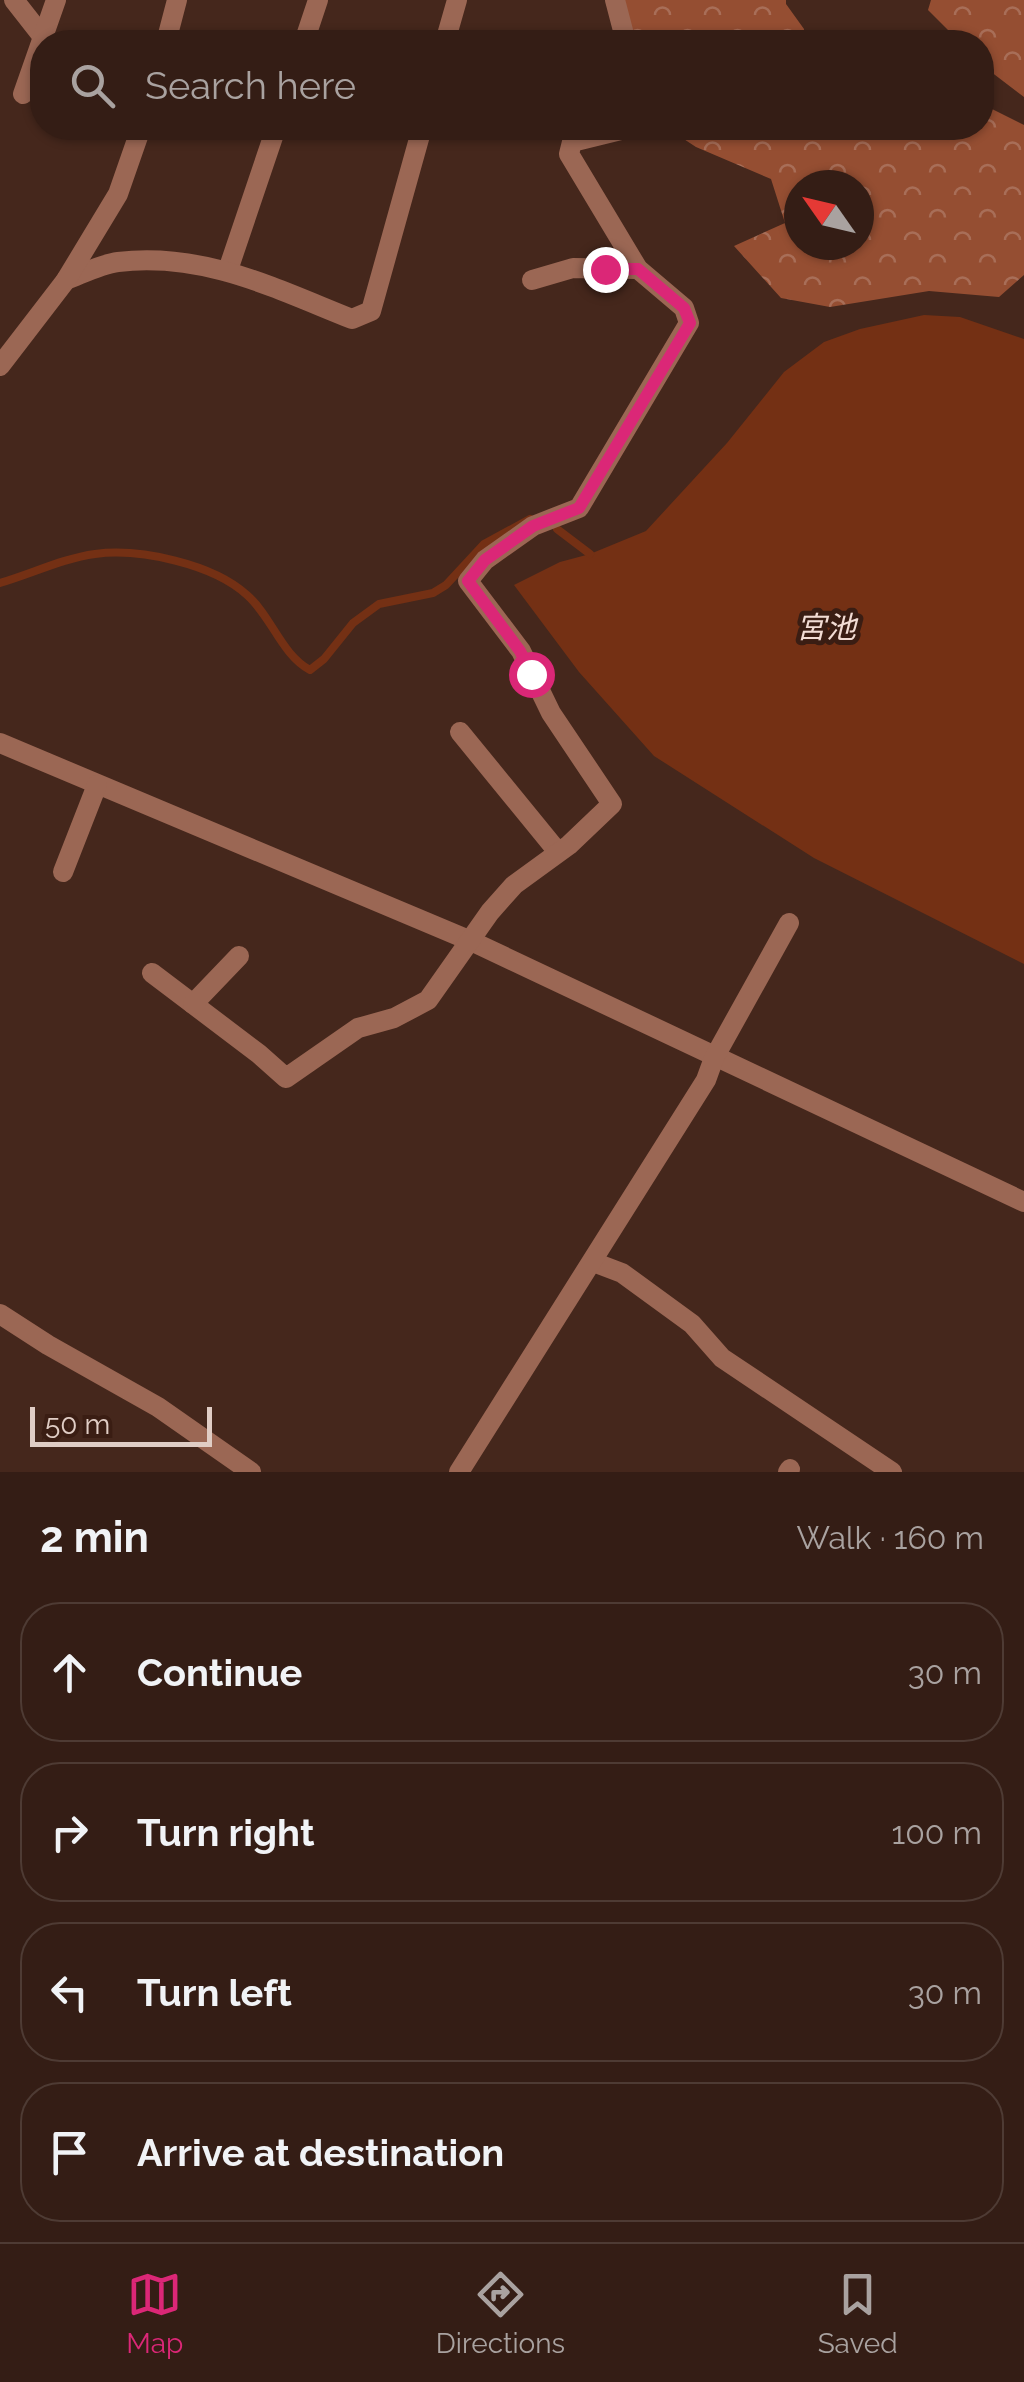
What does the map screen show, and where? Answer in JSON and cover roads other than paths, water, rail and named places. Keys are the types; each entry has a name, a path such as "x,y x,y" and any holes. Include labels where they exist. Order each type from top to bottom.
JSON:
{"street":[{"path":"14,0 38,30"},
{"path":"45,30 56,0"},
{"path":"169,30 178,0"},
{"path":"308,30 318,0"},
{"path":"448,30 457,0"},
{"path":"615,0 623,30"},
{"path":"22,94 30,72"},
{"path":"0,366 66,280 118,194 137,140"},
{"path":"228,270 272,140"},
{"path":"66,280 115,262 197,263 228,270 352,319 371,311 419,140"},
{"path":"152,974 286,1078 358,1028 394,1018 428,1000 490,912 514,886 612,804 551,713 520,651 468,581 485,560 533,526 579,508 690,323 684,308 638,269 569,154 572,142 580,140"},
{"path":"532,280 573,268 638,269"},
{"path":"460,732 558,852"},
{"path":"0,744 470,941 1024,1202"},
{"path":"63,872 97,785"},
{"path":"458,1472 706,1080 714,1058 789,924"},
{"path":"193,1004 240,956"},
{"path":"593,1262 622,1273 692,1324 722,1358 892,1472"},
{"path":"0,1314 158,1406 251,1472"}],"water":[{"name":"宮池","path":"924,315 960,317 1024,339 1024,964 814,858 654,756 579,672 514,585 560,562 646,531 727,443 784,372 824,342 860,329"}],"waterway":[{"path":"0,583 95,554 133,554 175,561 215,575 247,595 291,655 310,670 353,623 379,604 433,593 446,585 484,544 530,519"},
{"path":"557,529 590,554"}]}
